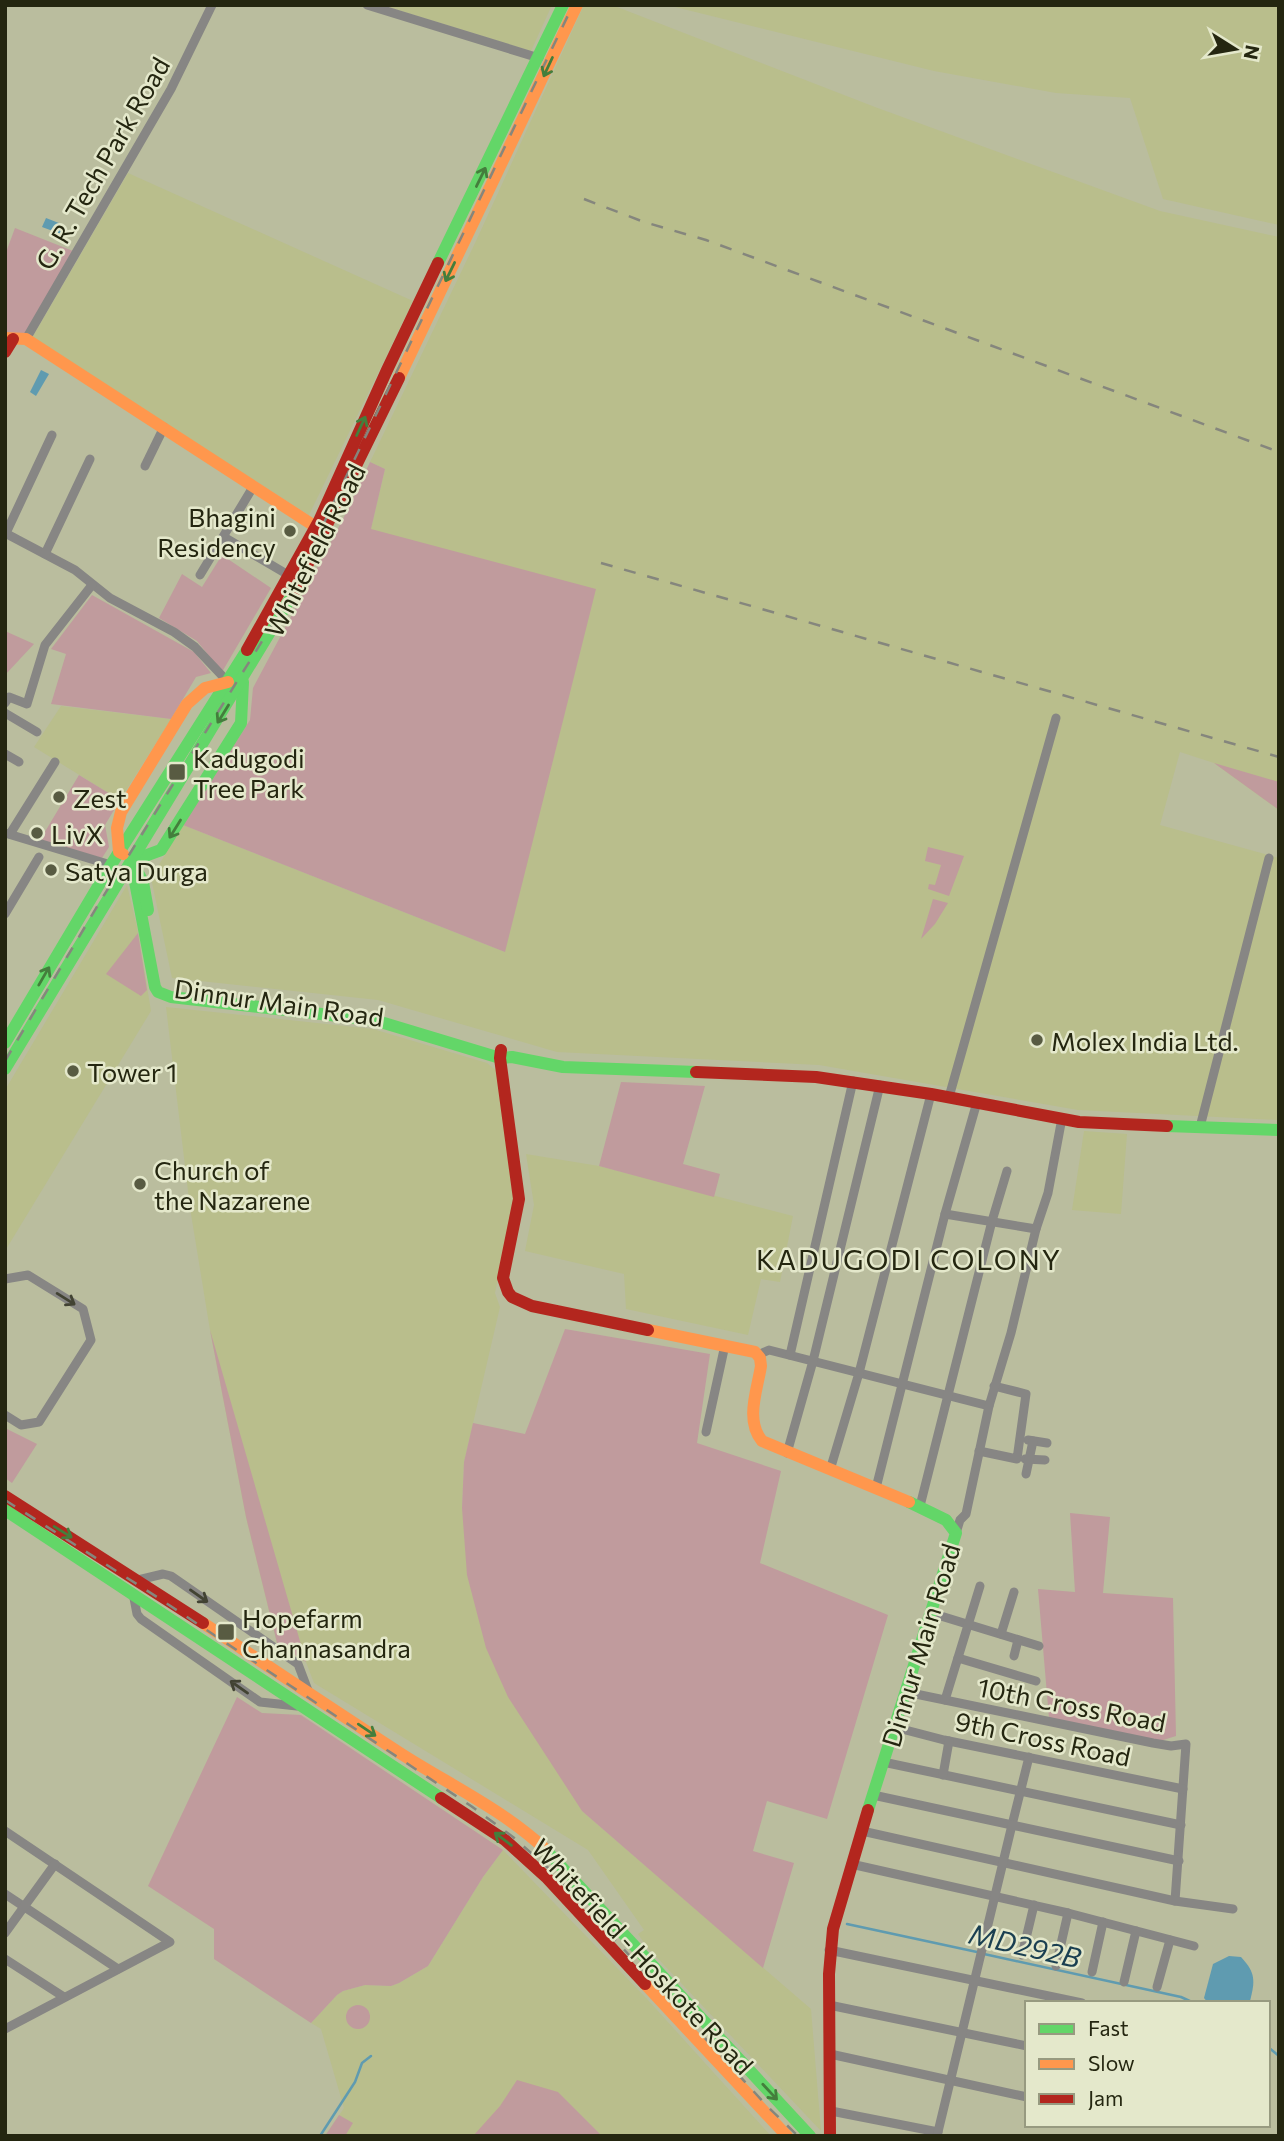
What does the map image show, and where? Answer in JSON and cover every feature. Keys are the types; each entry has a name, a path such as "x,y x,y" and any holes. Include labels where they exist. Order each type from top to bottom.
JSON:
{"main road":[{"name":"Whitefield Road","path":"7,1037 111,864 228,682 290,576 316,527 387,370 563,5"},
{"name":"Whitefield Road","path":"5,1069 243,682 288,604 577,5"},
{"path":"5,352 15,339 164,427 316,527"},
{"path":"228,682 205,688 187,705 121,812 117,828 119,852 131,861 161,850 241,723 243,682"},
{"name":"Dinnur Main Road","path":"131,861 143,882 160,979 163,987 167,989 375,1014 505,1055 563,1067 773,1077 807,1076 880,1085 1091,1122 1279,1130"},
{"path":"505,1055 519,1199 503,1278 508,1293 517,1301 532,1306 751,1350 758,1355"},
{"name":"Dinnur Main Road","path":"758,1355 761,1366 752,1414 753,1426 762,1440 787,1453 920,1506 946,1520 956,1533 833,1929 829,2005 830,2136"},
{"name":"Whitefield - Hoskote Road","path":"5,1496 405,1756 471,1794 536,1840 810,2136"},
{"name":"Whitefield - Hoskote Road","path":"5,1510 474,1819 522,1854 787,2136"},
{"path":"522,1854 536,1840"},
{"path":"659,1999 673,1989"}],"street":[{"name":"G. R. Tech Park Road","path":"15,339 171,89 212,5"},
{"path":"367,5 539,58"},
{"path":"145,466 164,427"},
{"path":"52,435 6,533 75,570 110,598 174,632 195,647 228,682"},
{"path":"45,554 90,460"},
{"path":"200,575 253,487"},
{"path":"224,537 290,576"},
{"path":"7,700 27,704 45,645 92,585"},
{"path":"5,713 37,732"},
{"path":"949,1097 1056,718"},
{"path":"5,754 19,762"},
{"path":"55,762 8,833 111,864"},
{"path":"6,909 39,857"},
{"path":"1200,1127 1269,858"},
{"path":"790,1355 853,1081"},
{"path":"787,1453 813,1361 880,1085"},
{"path":"830,1470 859,1373 931,1094"},
{"path":"876,1488 945,1214 977,1102"},
{"path":"956,1533 960,1520 966,1514 994,1386 1011,1333 1036,1228 1048,1193 1062,1118"},
{"path":"920,1506 1007,1171"},
{"path":"945,1214 1036,1228"},
{"path":"5,1279 28,1275 83,1309 91,1340 39,1422 20,1425 5,1415"},
{"path":"706,1432 725,1345"},
{"path":"758,1355 769,1350 989,1406"},
{"path":"994,1386 1026,1394 1017,1459"},
{"path":"1020,1440 1047,1443"},
{"path":"1026,1474 1033,1441"},
{"path":"979,1451 1017,1459 1045,1461"},
{"path":"138,1580 163,1574 171,1576 298,1664 309,1693"},
{"path":"945,1700 980,1586"},
{"path":"1001,1634 1014,1592"},
{"path":"133,1593 136,1614 141,1619 260,1702 302,1706"},
{"path":"931,1613 1039,1646"},
{"path":"1014,1656 1018,1640"},
{"path":"958,1658 1036,1681"},
{"name":"10th Cross Road","path":"906,1692 1153,1743 1171,1746 1186,1744 1183,1789"},
{"name":"9th Cross Road","path":"894,1727 949,1741 1183,1789"},
{"path":"943,1775 949,1741"},
{"path":"831,2111 937,2134 1029,1757"},
{"path":"883,1762 1181,1825"},
{"path":"1175,1901 1183,1789"},
{"path":"873,1795 1179,1861"},
{"path":"5,1831 170,1942 6,2028"},
{"path":"862,1831 1175,1901 1233,1909"},
{"path":"5,1933 55,1864"},
{"path":"851,1864 1068,1913 1194,1946"},
{"path":"5,1894 118,1969"},
{"path":"1022,1955 1034,1905"},
{"path":"1056,1966 1068,1913"},
{"path":"1092,1972 1103,1922"},
{"path":"1124,1982 1136,1931"},
{"path":"1157,1987 1170,1940"},
{"path":"830,1950 1073,2001"},
{"path":"5,1959 64,1997"},
{"path":"829,2005 1025,2046"},
{"path":"830,2054 1025,2097"}],"shaded area":[{"path":"382,5 552,5 531,51"},
{"path":"584,5 612,5 875,107 1160,211 1279,237 1279,810 1214,763 1180,752 1160,825 1279,858 1279,1120 1078,1110 819,1065 557,1052 378,1000 172,978 151,878 183,825 505,952 371,529 385,469 370,462 476,241"},
{"path":"667,5 1279,5 1279,225 1163,199 1130,98 1056,93 934,71"},
{"path":"128,173 413,301 309,515 32,338"},
{"path":"15,228 73,251 24,335 5,334 5,255"},
{"path":"370,462 385,469 371,529 596,589 505,952 183,825 250,720 253,688 342,521"},
{"path":"222,555 271,588 222,672 197,641 159,618 182,574 202,587"},
{"path":"92,595 194,652 211,673 196,677 171,719 51,704 66,654 51,649"},
{"path":"5,631 34,644 5,675"},
{"path":"61,706 171,719 120,800 34,747"},
{"path":"1214,763 1279,782 1279,810"},
{"path":"79,775 120,800 105,825 109,847 102,858 40,840"},
{"path":"928,847 964,856 949,896 928,889 929,884 935,885 941,865 925,861"},
{"path":"127,885 151,1011 5,1251 5,1090"},
{"path":"933,899 948,903 935,924 921,939"},
{"path":"138,933 147,990 141,996 106,974"},
{"path":"166,1007 373,1029 487,1063 498,1072 514,1204 495,1293 500,1307 464,1462 462,1508 582,1811 811,2009 821,2131 647,1947 638,1934 644,1930 588,1850 314,1683 306,1662 277,1643 246,1517 210,1330 190,1208"},
{"path":"621,1082 705,1086 683,1164 720,1174 714,1197 599,1166"},
{"path":"1084,1131 1127,1134 1121,1214 1072,1210"},
{"path":"526,1154 599,1166 793,1216 780,1282 761,1279 748,1335 626,1309 624,1274 525,1251 534,1205"},
{"path":"565,1329 710,1354 697,1443 781,1471 760,1563 888,1615 827,1819 767,1801 753,1851 794,1863 763,1968 582,1811 508,1697 486,1648 467,1575 462,1508 464,1462 473,1423 525,1434"},
{"path":"210,1330 306,1662 277,1643 246,1517"},
{"path":"5,1428 37,1444 12,1483 5,1478"},
{"path":"1070,1513 1110,1517 1103,1593 1173,1598 1176,1736 1160,1741 1049,1718 1038,1589 1075,1592"},
{"path":"237,1697 262,1713 301,1715 503,1850 483,1877 428,1966 391,1986 365,1985 343,1991 311,2023 214,1959 214,1929 148,1886"},
{"path":"503,1850 648,2000 771,2136 325,2136 344,2108 321,2029 311,2023 343,1991 365,1985 391,1986 428,1966 483,1877"},
{"path":"358,2005 367,2008 370,2017 367,2026 358,2029 349,2026 346,2017 349,2008"},
{"path":"517,2080 558,2092 602,2136 473,2136 500,2106"},
{"path":"339,2115 353,2123 345,2136 325,2136"}],"water":[{"path":"46,218 64,225 61,234 42,227"},
{"path":"41,370 49,374 36,396 30,392"},
{"path":"1229,1956 1241,1957 1252,1973 1250,2001 1206,2001 1204,1998 1213,1964"}],"waterway":[{"name":"MD292B","path":"847,1924 977,1952"},
{"name":"MD292B","path":"984,1954 1190,2001"},
{"name":"MD292B","path":"1270,2049 1279,2056"},
{"path":"320,2136 355,2082 362,2063 371,2056"}],"railway":[{"path":"5,1061 101,900 284,606 573,5"},
{"path":"584,199 644,222 706,240 1279,452"},
{"path":"601,563 1279,757"},
{"path":"5,1500 157,1597 471,1806 513,1837 555,1874 767,2106 798,2136"}],"traffic: fast":[{"path":"438,263 563,5"},
{"path":"5,1069 293,594"},
{"path":"5,1043 109,868 247,650"},
{"path":"131,861 161,850 241,723 243,682"},
{"path":"131,861 155,987 158,992 171,997 374,1020 500,1058 512,1057 563,1067 696,1072"},
{"path":"135,867 143,882 148,910"},
{"path":"1167,1126 1279,1130"},
{"path":"868,1810 956,1533 946,1520 909,1502"},
{"path":"5,1510 441,1798"},
{"path":"545,1849 810,2136"}],"traffic: slow":[{"path":"399,378 577,5"},
{"path":"5,338 26,339 316,527"},
{"path":"123,854 119,852 117,828 121,812 187,704 205,688 228,682"},
{"path":"648,1330 755,1352 760,1358 761,1366 753,1415 757,1433 762,1441 909,1502"},
{"path":"203,1623 403,1755 495,1810 545,1849"},
{"path":"645,1984 787,2136"}],"traffic: jam":[{"path":"247,650 319,521 438,263"},
{"path":"5,352 13,339"},
{"path":"293,594 399,378"},
{"path":"501,1050 519,1199 503,1278 508,1292 512,1297 532,1306 648,1330"},
{"path":"696,1072 816,1077 931,1094 1079,1122 1167,1126"},
{"path":"5,1496 203,1623"},
{"path":"441,1798 505,1840 546,1877 645,1984"},
{"path":"830,2136 829,1974 833,1929 868,1810"}],"place":[{"name":"Bhagini Residency","path":"290,531"},
{"name":"Kadugodi Tree Park","path":"177,772"},
{"name":"Zest","path":"59,797"},
{"name":"LivX","path":"37,833"},
{"name":"Satya Durga","path":"51,870"},
{"name":"Molex India Ltd.","path":"1037,1040"},
{"name":"Tower 1","path":"73,1071"},
{"name":"Church of the Nazarene","path":"140,1184"},
{"name":"Hopefarm Channasandra","path":"226,1632"}],"district":[{"name":"KADUGODI COLONY","path":"909,1259"}]}
